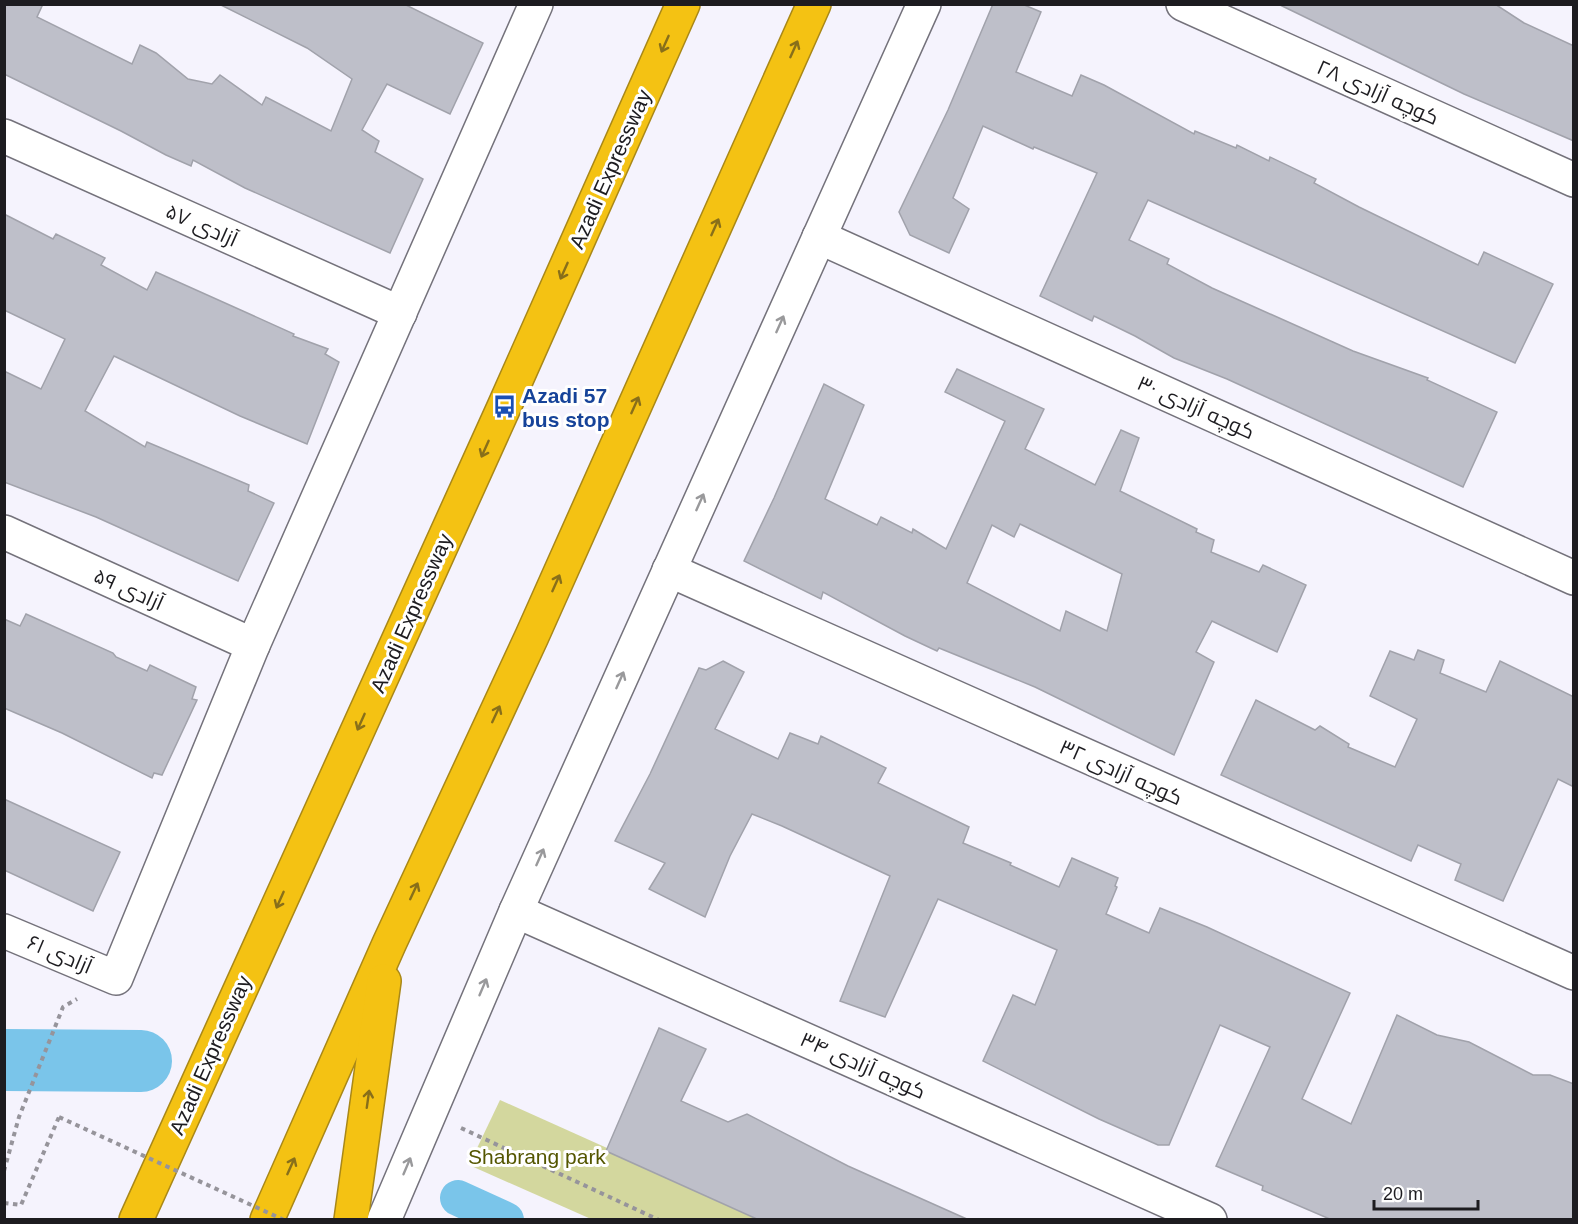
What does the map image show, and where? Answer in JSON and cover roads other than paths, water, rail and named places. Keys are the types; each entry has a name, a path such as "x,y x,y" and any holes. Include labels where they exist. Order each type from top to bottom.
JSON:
{"highway":[{"name":"Azadi Expressway","path":"136,1220 504,407 683,4"},
{"path":"267,1220 390,944 537,625 814,4"},
{"path":"351,1220 390,944"}],"street":[{"path":"253,645 536,4"},
{"path":"384,1220 516,911 924,4"},
{"name":"کوچه آزادی ۲۸","path":"1183,4 1574,180"},
{"name":"آزادی ۵۷","path":"4,136 400,313"},
{"name":"کوچه آزادی ۳۰","path":"819,237 1574,578"},
{"name":"آزادی ۵۹","path":"4,532 253,645"},
{"name":"کوچه آزادی ۳۲","path":"669,570 1574,973"},
{"name":"آزادی ۶۱","path":"4,931 116,978 253,645"},
{"name":"کوچه آزادی ۳۴","path":"516,911 1210,1220"}],"waterway":[{"path":"4,1060 141,1061"},
{"path":"458,1198 506,1220"}],"place":[{"name":"Azadi 57 bus stop","path":"504,407"}],"park label":[{"name":"Shabrang park","path":"537,1156"}]}
